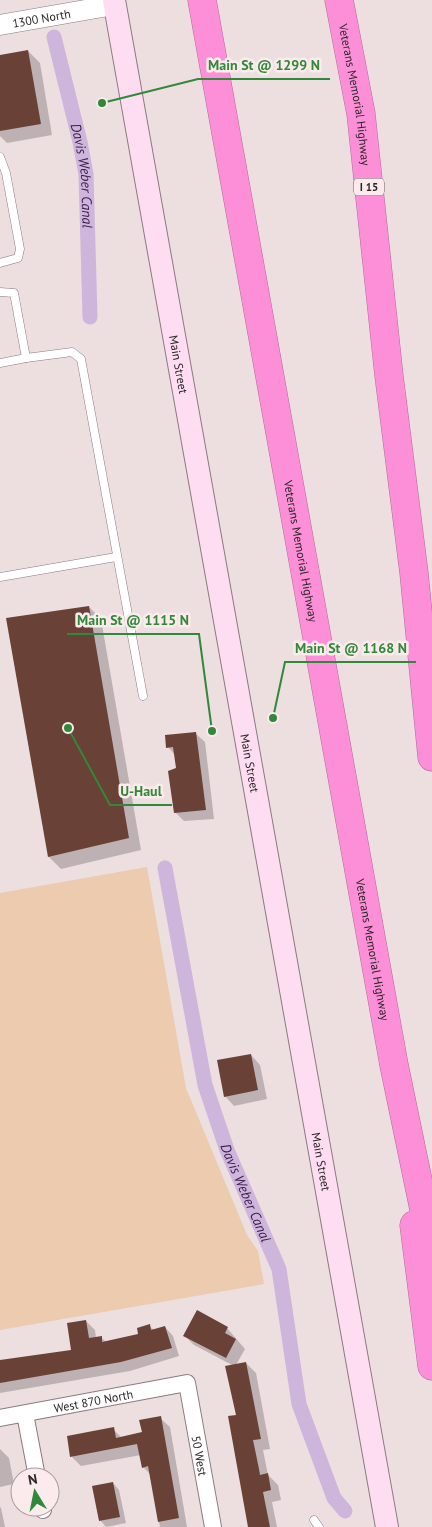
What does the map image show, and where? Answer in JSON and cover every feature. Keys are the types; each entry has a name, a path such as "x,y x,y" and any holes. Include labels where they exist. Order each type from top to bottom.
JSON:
{"highway":[{"name":"Veterans Memorial Highway","path":"202,0 394,1065 432,1248"},
{"name":"Veterans Memorial Highway","path":"339,0 361,114 389,376 414,573 432,757"},
{"path":"414,573 432,672"},
{"path":"394,1065 432,1366"}],"main road":[{"name":"Main Street","path":"114,2 387,1527"}],"street":[{"name":"1300 North","path":"0,25 114,2"},
{"name":"West 870 North","path":"0,1418 187,1383"},
{"name":"50 West","path":"187,1383 213,1527"},
{"path":"25,1414 35,1467"}],"lane":[{"path":"0,157 6,173 20,250 18,258 0,263"},
{"path":"0,292 14,293 26,358"},
{"path":"0,363 72,352 81,359 142,696"},
{"path":"0,577 116,557"},
{"path":"314,1520 320,1527"}],"shaded area":[{"path":"147,867 186,1088 247,1235 258,1251 264,1284 0,1330 0,893"}],"building":[{"path":"28,50 41,124 0,131 0,55"},
{"path":"89,606 129,838 48,857 6,618"},
{"path":"196,732 206,810 174,813 168,771 176,768 173,747 166,748 165,735"},
{"path":"251,1054 258,1090 224,1097 217,1060"},
{"path":"197,1310 228,1327 225,1333 236,1339 226,1358 183,1336"},
{"path":"86,1320 89,1338 102,1336 102,1342 138,1334 137,1328 150,1324 151,1330 165,1326 172,1348 121,1362 0,1383 0,1360 71,1350 67,1323"},
{"path":"246,1362 261,1439 253,1440 260,1475 268,1473 271,1490 263,1492 270,1527 248,1527 228,1416 236,1415 225,1366"},
{"path":"161,1416 179,1518 158,1522 148,1466 142,1468 137,1444 70,1457 67,1436 114,1427 116,1438 142,1432 139,1420"},
{"path":"113,1482 120,1517 99,1521 92,1486"}],"waterway":[{"name":"Davis Weber Canal","path":"54,37 86,174 90,317"},
{"name":"Davis Weber Canal","path":"165,868 205,1085 227,1150 279,1269 299,1404 334,1498 345,1511"}],"place":[{"name":"Main St @ 1299 N","path":"102,103"},
{"name":"Main St @ 1168 N","path":"273,718"},
{"name":"U-Haul","path":"68,728"},
{"name":"Main St @ 1115 N","path":"212,731"}]}
